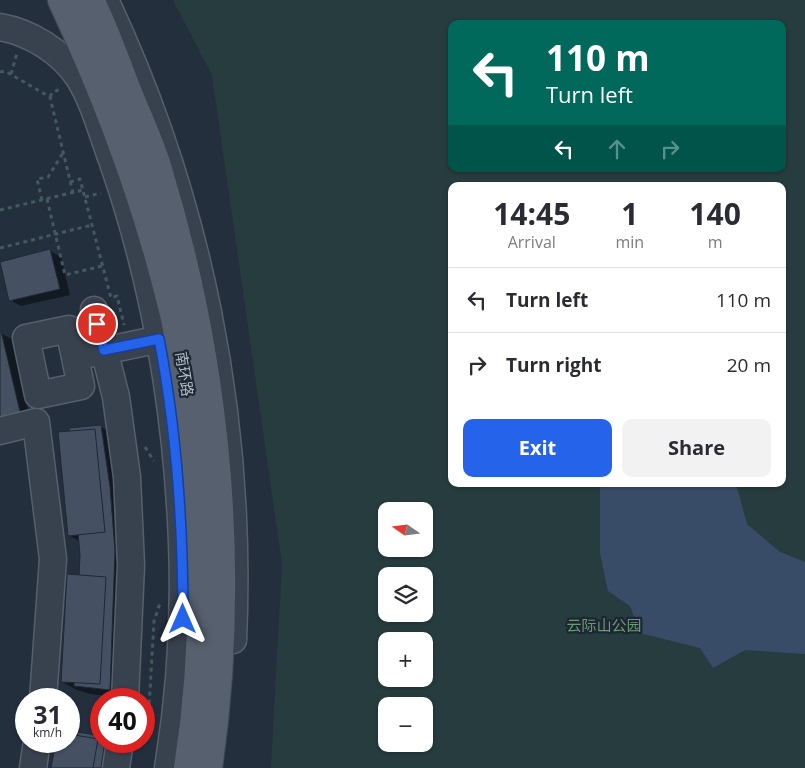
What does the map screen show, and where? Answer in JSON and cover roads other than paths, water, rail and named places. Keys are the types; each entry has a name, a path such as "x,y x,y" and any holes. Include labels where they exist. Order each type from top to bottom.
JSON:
{"main road":[{"name":"南环路","path":"62,0 99,79 144,205 174,312 168,337 191,418 202,542 199,653 188,768"},
{"name":"南环路","path":"90,0 159,172 188,288 211,411 220,509 222,604 216,715 208,768"}],"street":[{"path":"104,0 133,61 164,142 194,245 213,335 226,425 234,547 232,655 221,768"},
{"path":"0,26 10,28 43,43 64,60 79,78 97,119 121,187 148,287 168,337 167,383 178,475 183,544 183,619 168,768"},
{"path":"94,310 116,397 127,477 131,565 126,688"},
{"path":"69,329 75,356 81,386 38,395 23,367 26,338 69,329"},
{"path":"75,356 168,337"},
{"path":"0,431 36,422 53,559 44,688"},
{"path":"33,768 35,753"},
{"path":"116,768 118,753"}],"water":[{"path":"600,487 737,487 747,524 780,552 805,562 805,654 745,650 713,668 700,648 640,633 630,606 608,591 600,553"}],"park label":[{"name":"云际山公园","path":"604,626"}]}
